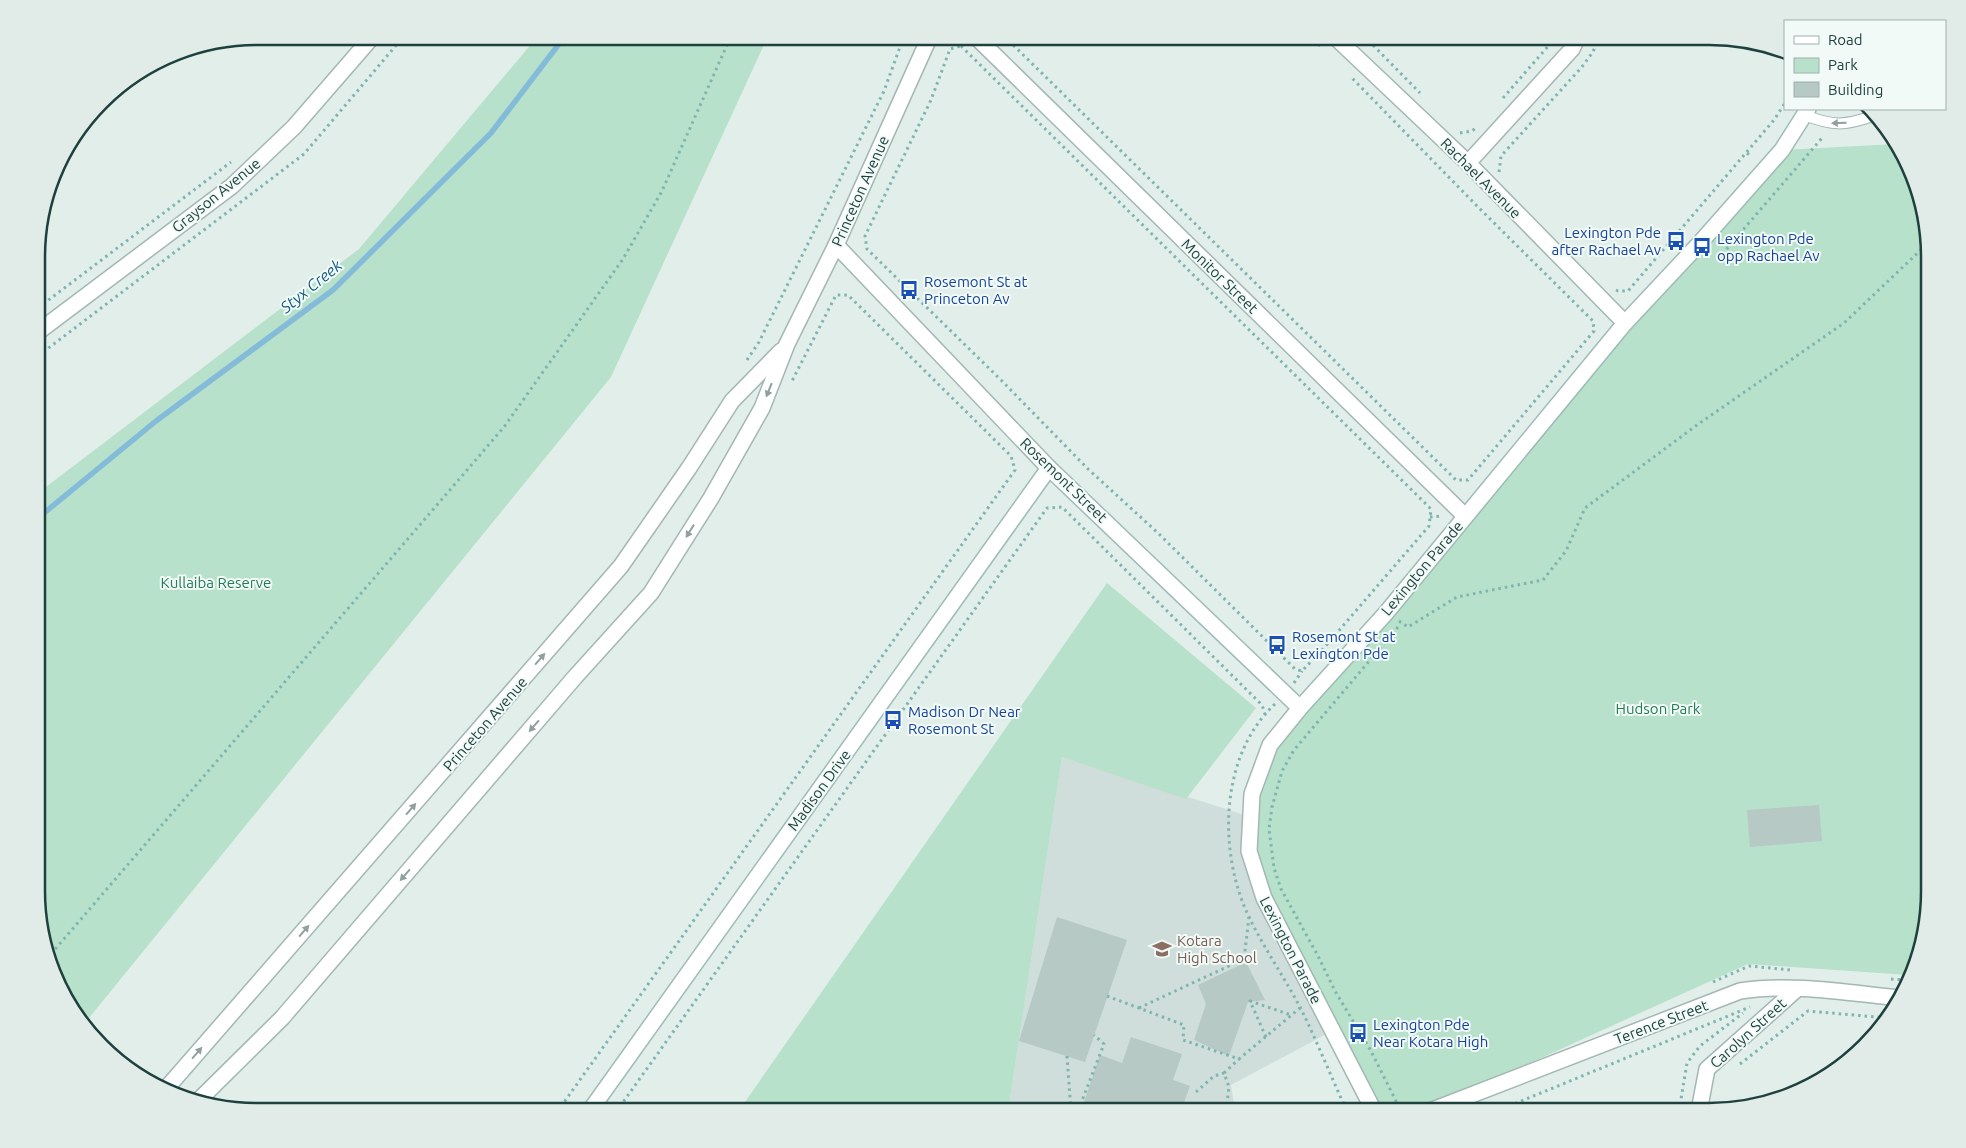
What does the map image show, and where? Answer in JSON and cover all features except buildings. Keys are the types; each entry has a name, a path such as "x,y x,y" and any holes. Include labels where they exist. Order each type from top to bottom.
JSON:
{"street":[{"name":"Grayson Avenue","path":"45,327 232,186 294,127 365,45"},
{"name":"Princeton Avenue","path":"203,1096 282,1018 575,677 651,593 711,498 762,408 787,344 836,245 926,45"},
{"name":"Monitor Street","path":"984,45 1465,516"},
{"name":"Rachael Avenue","path":"1343,45 1468,163 1625,323"},
{"path":"1468,163 1574,45"},
{"name":"Lexington Parade","path":"1370,1103 1264,898 1250,851 1252,794 1270,745 1300,708 1386,613 1625,323 1699,244 1782,150 1806,112"},
{"name":"Rosemont Street","path":"836,245 1049,468 1300,708"},
{"name":"Princeton Avenue","path":"170,1084 621,566 689,468 732,401 787,344"},
{"name":"Madison Drive","path":"595,1103 1049,468"},
{"name":"Terence Street","path":"1450,1103 1740,990 1760,988 1797,989 1893,997"},
{"name":"Carolyn Street","path":"1701,1103 1707,1069 1797,989"}],"lane":[{"path":"1806,112 1822,122 1838,125 1868,117"}],"path":[{"path":"54,951 504,428 623,259 662,191 727,45"},
{"path":"743,367 759,342 884,91 901,45"},
{"path":"1013,45 1456,480 1468,480"},
{"path":"1319,45 1324,50"},
{"path":"1373,45 1422,95"},
{"path":"1500,102 1549,45"},
{"path":"1499,173 1502,156 1581,68 1596,45"},
{"path":"961,46 1430,510 1430,517 1429,526 1302,671 1295,669 1158,533 1088,469 867,248 865,236 931,100 950,49 961,46"},
{"path":"1351,77 1593,320 1594,332 1464,484"},
{"path":"1611,285 1618,292 1628,291 1747,153 1784,105"},
{"path":"1459,133 1472,131 1481,122"},
{"path":"1718,259 1822,138"},
{"path":"1747,153 1752,157"},
{"path":"45,303 238,157"},
{"path":"1778,180 1783,184"},
{"path":"1386,613 1408,627 1456,597 1543,580 1566,551 1585,508 1697,425 1844,323 1921,250"},
{"path":"563,1103 1015,470 1011,456 848,295 836,295 786,391"},
{"path":"1593,326 1601,322"},
{"path":"622,1103 1047,508 1062,507 1262,705 1265,714"},
{"path":"1430,517 1441,516"},
{"path":"1397,1103 1371,1051 1335,991 1282,889 1274,868 1269,829 1276,787 1282,771 1294,750 1401,623"},
{"path":"1139,1008 1244,959 1249,917"},
{"path":"1107,996 1184,1025 1183,1040 1239,1059"},
{"path":"1266,1037 1250,1002 1291,1015"},
{"path":"1516,1103 1755,1005"},
{"path":"1196,1092 1214,1076 1224,1074 1300,1008 1343,1103"},
{"path":"1738,1065 1808,1011 1879,1017"},
{"path":"1081,1103 1104,1044 1094,1035"},
{"path":"1067,1056 1070,1103"},
{"path":"1224,1074 1229,1087 1227,1103"}],"shaded area":[{"name":"Kotara High School","path":"1062,757 1251,817 1332,1031 1231,1085 1234,1103 1009,1103"}],"green space":[{"name":"Kullaiba Reserve","path":"530,45 764,45 611,377 88,1019 73,997 56,959 49,933 45,905 45,488 359,249"},
{"name":"Hudson Park","path":"1889,144 1905,176 1917,215 1921,243 1921,905 1914,946 1905,972 1904,975 1748,964 1442,1103 1371,1103 1249,851 1252,794 1270,745 1782,150"},
{"path":"1107,583 1256,708 1186,799 1062,757 1009,1103 744,1103"}],"waterway":[{"name":"Styx Creek","path":"45,512 156,421 333,290 491,133 558,45"}],"place":[{"name":"Lexington Pde after Rachael Av","path":"1676,241"},
{"name":"Lexington Pde opp Rachael Av","path":"1702,247"},
{"name":"Rosemont St at Princeton Av","path":"909,290"},
{"name":"Rosemont St at Lexington Pde","path":"1277,645"},
{"name":"Madison Dr Near Rosemont St","path":"893,720"},
{"name":"Kotara High School","path":"1162,949"},
{"name":"Lexington Pde Near Kotara High","path":"1358,1033"}]}
